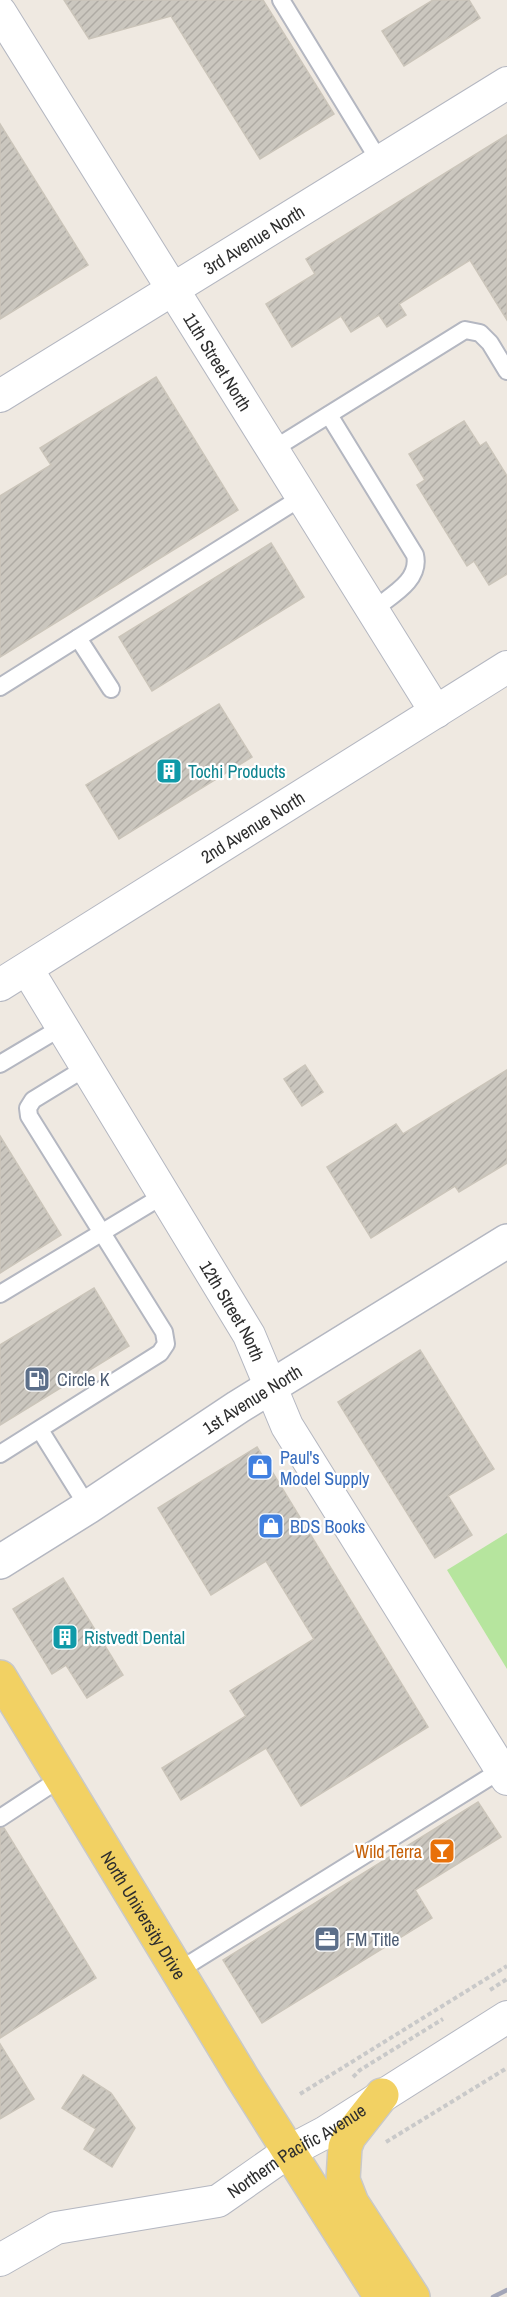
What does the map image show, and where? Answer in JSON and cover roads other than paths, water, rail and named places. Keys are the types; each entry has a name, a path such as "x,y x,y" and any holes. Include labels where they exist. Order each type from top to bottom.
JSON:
{"main road":[{"name":"North University Drive","path":"0,1677 288,2152 381,2297"},
{"path":"382,2095 349,2137 345,2147 343,2180 352,2203 413,2297"}],"street":[{"name":"11th Street North","path":"0,12 436,712"},
{"name":"3rd Avenue North","path":"0,396 507,82"},
{"name":"2nd Avenue North","path":"0,985 507,667"},
{"name":"12th Street North","path":"27,969 249,1335 287,1426 504,1774"},
{"name":"1st Avenue North","path":"0,1562 271,1387 507,1241"},
{"name":"Northern Pacific Avenue","path":"0,2259 56,2228 218,2201 288,2152 324,2133 507,2017"}],"lane":[{"path":"281,0 380,162"},
{"path":"272,450 465,330 480,333 507,371"},
{"path":"329,415 415,555 417,564 415,573 409,581 373,610"},
{"path":"0,687 302,497"},
{"path":"78,638 111,689"},
{"path":"0,1064 62,1027"},
{"path":"0,1454 160,1353 166,1344 164,1332 29,1116 28,1107 33,1100 87,1067"},
{"path":"0,1294 164,1195"},
{"path":"40,1430 88,1507"},
{"path":"178,1971 504,1774"},
{"path":"0,1818 61,1778"}],"railway":[{"path":"493,2297 507,2290"}],"place":[{"name":"Tochi Products","path":"169,771"},
{"name":"Circle K","path":"37,1379"},
{"name":"Paul's Model Supply","path":"260,1467"},
{"name":"BDS Books","path":"271,1526"},
{"name":"Ristvedt Dental","path":"65,1637"},
{"name":"Wild Terra","path":"442,1851"},
{"name":"FM Title","path":"327,1939"}]}
